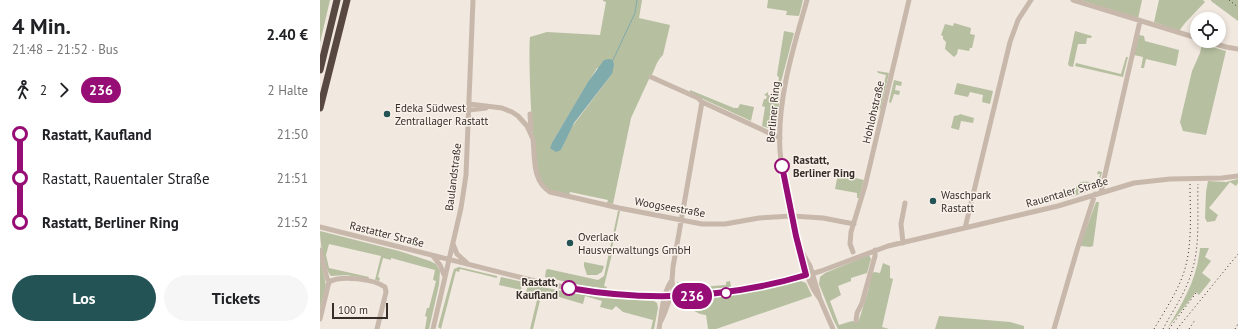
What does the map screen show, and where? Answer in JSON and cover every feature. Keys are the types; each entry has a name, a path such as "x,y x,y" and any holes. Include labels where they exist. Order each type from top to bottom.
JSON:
{"highway":[{"path":"320,70 337,0"},
{"path":"320,108 347,0"}],"street":[{"name":"Baulandstraße","path":"433,329 461,208 466,175 473,0"},
{"name":"Berliner Ring","path":"807,0 786,80 780,138 782,166 806,275 813,291 820,299"},
{"name":"Hohlohstraße","path":"853,252 850,239 867,180 909,0"},
{"path":"965,228 1010,42 1018,20 1031,0"},
{"path":"1073,0 1190,36"},
{"path":"1101,192 1140,21"},
{"path":"1226,47 1238,49"},
{"path":"651,77 780,138"},
{"path":"661,321 673,290 672,280 702,102"},
{"path":"469,104 502,108 518,116 528,126 531,132"},
{"path":"469,110 489,107"},
{"name":"Woogseestraße","path":"530,114 538,180 544,188 550,192 702,224 720,225 759,218 792,216 828,219 854,224"},
{"name":"Rauentaler Straße","path":"449,260 536,281 580,290 620,295 664,297 726,293 806,275 875,250 1058,206 1134,183 1170,178 1222,178 1238,176"},
{"path":"1054,329 1095,194"},
{"path":"903,243 901,224 905,203"},
{"name":"Rastatter Straße","path":"320,227 449,260"},
{"path":"453,243 457,254 468,265"},
{"path":"320,250 329,282 320,319"},
{"name":"Berliner Ring","path":"800,250 806,258 813,273 820,299 833,329"},
{"path":"856,321 857,313 862,303 875,256 875,250"},
{"path":"433,256 440,265 445,277"},
{"path":"329,282 345,278 385,286 386,292 377,329"},
{"path":"659,329 664,297 672,280"}],"green space":[{"path":"320,0 330,0 320,43"},
{"path":"642,0 639,18 670,25 663,55 649,79 631,118 613,204 607,203 608,200 570,192 569,195 554,191 541,184 535,159 531,114 530,37 547,32 600,35 606,2 603,1","holes":["597,68 612,74 571,128 561,150 553,141"]},
{"path":"768,0 803,0 799,16 786,15 787,11 767,8"},
{"path":"1081,0 1142,0 1138,19"},
{"path":"1159,0 1203,0 1205,2 1195,12 1190,12 1190,18 1179,31 1154,22"},
{"path":"1238,0 1238,21 1226,12 1211,1"},
{"path":"954,23 971,28 970,34 975,35 972,48 970,48 969,51 958,49 957,54 954,57 945,49 946,42 941,35 945,24 953,26"},
{"path":"784,31 794,33 781,82 777,125 775,127 768,128 762,126 765,107 762,106 764,99 766,99 767,96 764,95 768,92 768,95 774,95 776,83 778,83 779,78 777,75"},
{"path":"1075,31 1092,36 1091,38 1087,38 1086,44 1078,44 1073,67 1069,66 1068,64"},
{"path":"1139,35 1144,36 1145,41 1179,50 1176,66 1146,59 1144,68 1141,68 1143,57 1134,55"},
{"path":"1201,48 1216,48 1226,51 1206,135 1183,131 1180,122 1192,71"},
{"path":"1126,57 1128,57 1123,77 1075,66 1076,63 1121,74"},
{"path":"877,71 889,73 880,111 878,109 886,75 878,73"},
{"path":"894,80 902,82 901,86 896,85 895,90 900,91 899,95 894,94 891,103 889,102"},
{"path":"957,83 993,91 990,104 982,102 983,95 970,92 968,97 954,94"},
{"path":"690,90 734,108 738,108 740,104 754,107 751,121 690,93"},
{"path":"960,114 974,118 973,123 961,121 959,130 951,128 954,116"},
{"path":"1098,171 1102,172 1099,184 1095,189 1071,197 1071,194 1074,194 1079,183 1085,181 1098,183 1100,174 1097,174"},
{"path":"838,174 864,180 859,198 857,198 857,193 835,189"},
{"path":"1238,179 1236,186 1230,182 1209,208 1218,215 1215,221 1207,222 1205,218 1208,181 1226,182"},
{"path":"1096,202 1099,202 1093,246 1081,246 1081,243"},
{"path":"618,211 620,211 604,286 607,287 606,289 545,277 546,270 548,269 598,280 604,276"},
{"path":"320,231 399,251 436,264 440,271 439,285 429,329 425,329 427,317 425,316 427,308 429,308 436,281 433,280 435,270 391,258 391,260 383,258 378,277 380,278 379,281 375,280 381,256 329,244 326,255 329,268 369,277 368,279 347,275 331,276 324,261"},
{"path":"1200,248 1209,248 1205,257 1211,261 1202,273 1211,280 1199,295 1196,292 1167,329 1184,300 1192,281 1196,270"},
{"path":"869,255 871,259 867,273 851,278 851,281 838,286 841,295 830,301 839,325 852,321 857,323 868,291 872,273 880,273 883,263 890,266 890,278 893,279 882,327 889,329 838,329 819,284 820,277 825,273"},
{"path":"320,258 326,285 320,309"},
{"path":"584,262 604,266 602,272 597,275 587,275"},
{"path":"459,267 497,276 497,278 460,269 459,272 456,271 441,329 438,327 453,272 454,269"},
{"path":"501,277 523,282 521,290 499,285"},
{"path":"730,281 731,287 687,291 678,288 677,282 679,282 679,284 684,288 726,285 726,282"},
{"path":"801,281 806,283 812,296 716,329 708,329 706,315 700,314 675,301 681,300 683,303 699,302 699,299 742,294"},
{"path":"528,284 602,298 654,301 657,303 658,308 654,329 651,329 653,320 623,312 616,306 612,310 600,307 602,301 585,296 583,304 542,292 533,329 530,329 538,296 526,293"},
{"path":"939,316 1010,322 1024,326 1024,329 935,329"}],"water":[{"path":"604,60 613,60 614,65 612,74 574,123 561,150 556,152 550,148 553,141 588,82"}],"waterway":[{"path":"613,60 635,13 637,0"}],"railway":[{"path":"1229,0 1238,7"},
{"path":"1154,329 1177,289 1186,264 1190,242 1190,184"},
{"path":"1163,329 1185,290 1196,254 1198,231 1198,184"},
{"path":"1177,329 1238,254"},
{"path":"1169,329 1196,293"},
{"path":"1189,329 1195,320"},
{"path":"1235,329 1238,324"}],"bus line":[{"name":"236","path":"569,288 620,295 664,297 701,295 726,293 753,288 806,275 796,236 782,166"}],"place":[{"name":"Edeka Südwest Zentrallager Rastatt","path":"387,114"},
{"name":"Rastatt, Berliner Ring","path":"782,166"},
{"name":"Waschpark Rastatt","path":"933,201"},
{"name":"Overlack Hausverwaltungs GmbH","path":"570,243"},
{"name":"Rastatt, Kaufland","path":"569,288"}]}
